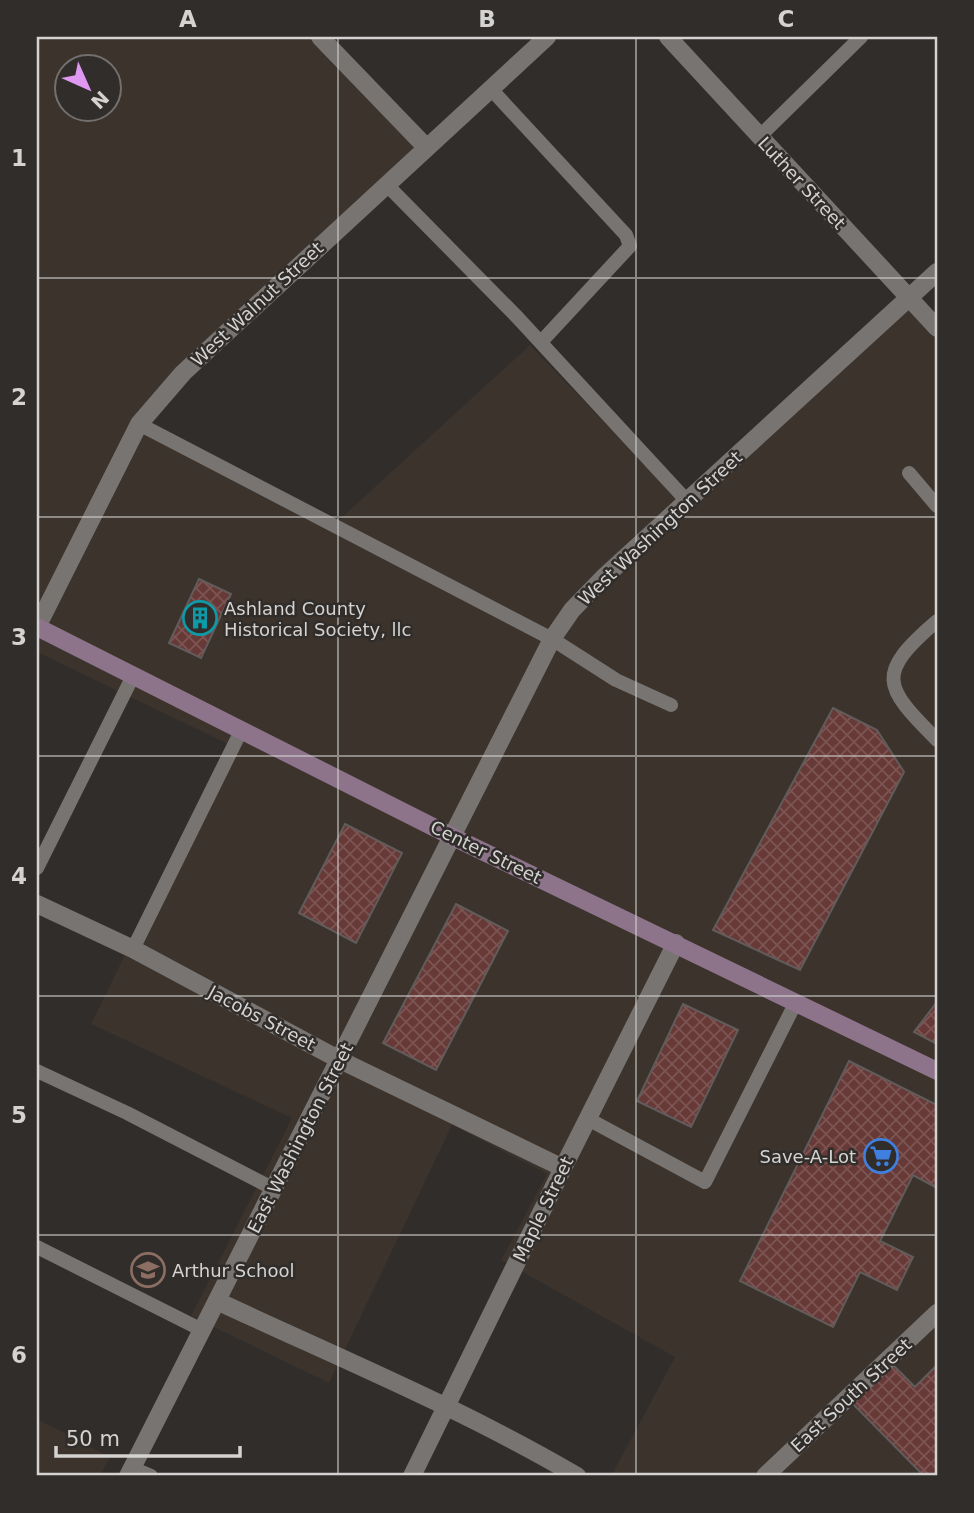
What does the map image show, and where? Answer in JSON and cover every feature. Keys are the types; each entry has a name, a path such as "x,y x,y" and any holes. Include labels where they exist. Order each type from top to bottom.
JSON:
{"main road":[{"name":"Center Street","path":"37,627 453,837 937,1071"}],"street":[{"path":"320,37 426,147"},
{"name":"West Walnut Street","path":"37,627 139,424 183,373 547,37"},
{"name":"Luther Street","path":"668,37 937,328"},
{"name":"West Washington Street","path":"453,837 552,639 572,610 603,578 937,272"},
{"name":"East Washington Street","path":"130,1472 453,837"},
{"name":"Jacobs Street","path":"37,904 134,949 340,1060 563,1168"},
{"name":"Maple Street","path":"412,1476 676,943"},
{"path":"217,1301 445,1408 577,1476"},
{"name":"East South Street","path":"765,1476 937,1313"}],"lane":[{"path":"760,136 861,37"},
{"path":"490,89 626,235 630,246 541,342"},
{"path":"386,184 541,342 687,502"},
{"path":"139,424 552,639 616,680 671,705"},
{"path":"909,473 937,506"},
{"path":"937,621 919,636 895,664 892,681 898,698 937,740"},
{"path":"37,868 133,676"},
{"path":"134,949 241,731"},
{"path":"587,1119 705,1182 796,1002"},
{"path":"37,1071 127,1112 274,1189"},
{"path":"37,1247 202,1330"},
{"path":"130,1472 151,1476"}],"shaded area":[{"path":"37,37 327,37 433,148 138,418 339,520 530,345 681,502 904,296 937,331 937,1476 611,1476 675,1357 501,1260 547,1174 452,1125 329,1383 191,1316 292,1118 91,1024 228,744 37,652"},
{"path":"37,1419 110,1457 100,1476 37,1476"}],"building":[{"name":"Ashland County Historical Society, llc","path":"199,579 231,594 201,658 169,643"},
{"path":"833,708 877,730 904,772 800,970 713,930"},
{"path":"345,824 402,853 356,943 299,913"},
{"path":"456,904 508,931 436,1070 383,1043"},
{"path":"937,1002 937,1044 914,1032"},
{"path":"683,1004 738,1030 691,1127 637,1101"},
{"path":"849,1061 937,1105 937,1188 913,1175 880,1241 913,1257 897,1290 860,1272 833,1327 740,1281"},
{"path":"889,1361 915,1387 937,1365 937,1476 924,1476 849,1400"}],"place":[{"name":"Ashland County Historical Society, llc","path":"200,618"},
{"name":"Save-A-Lot","path":"881,1156"},
{"name":"Arthur School","path":"148,1270"}]}
